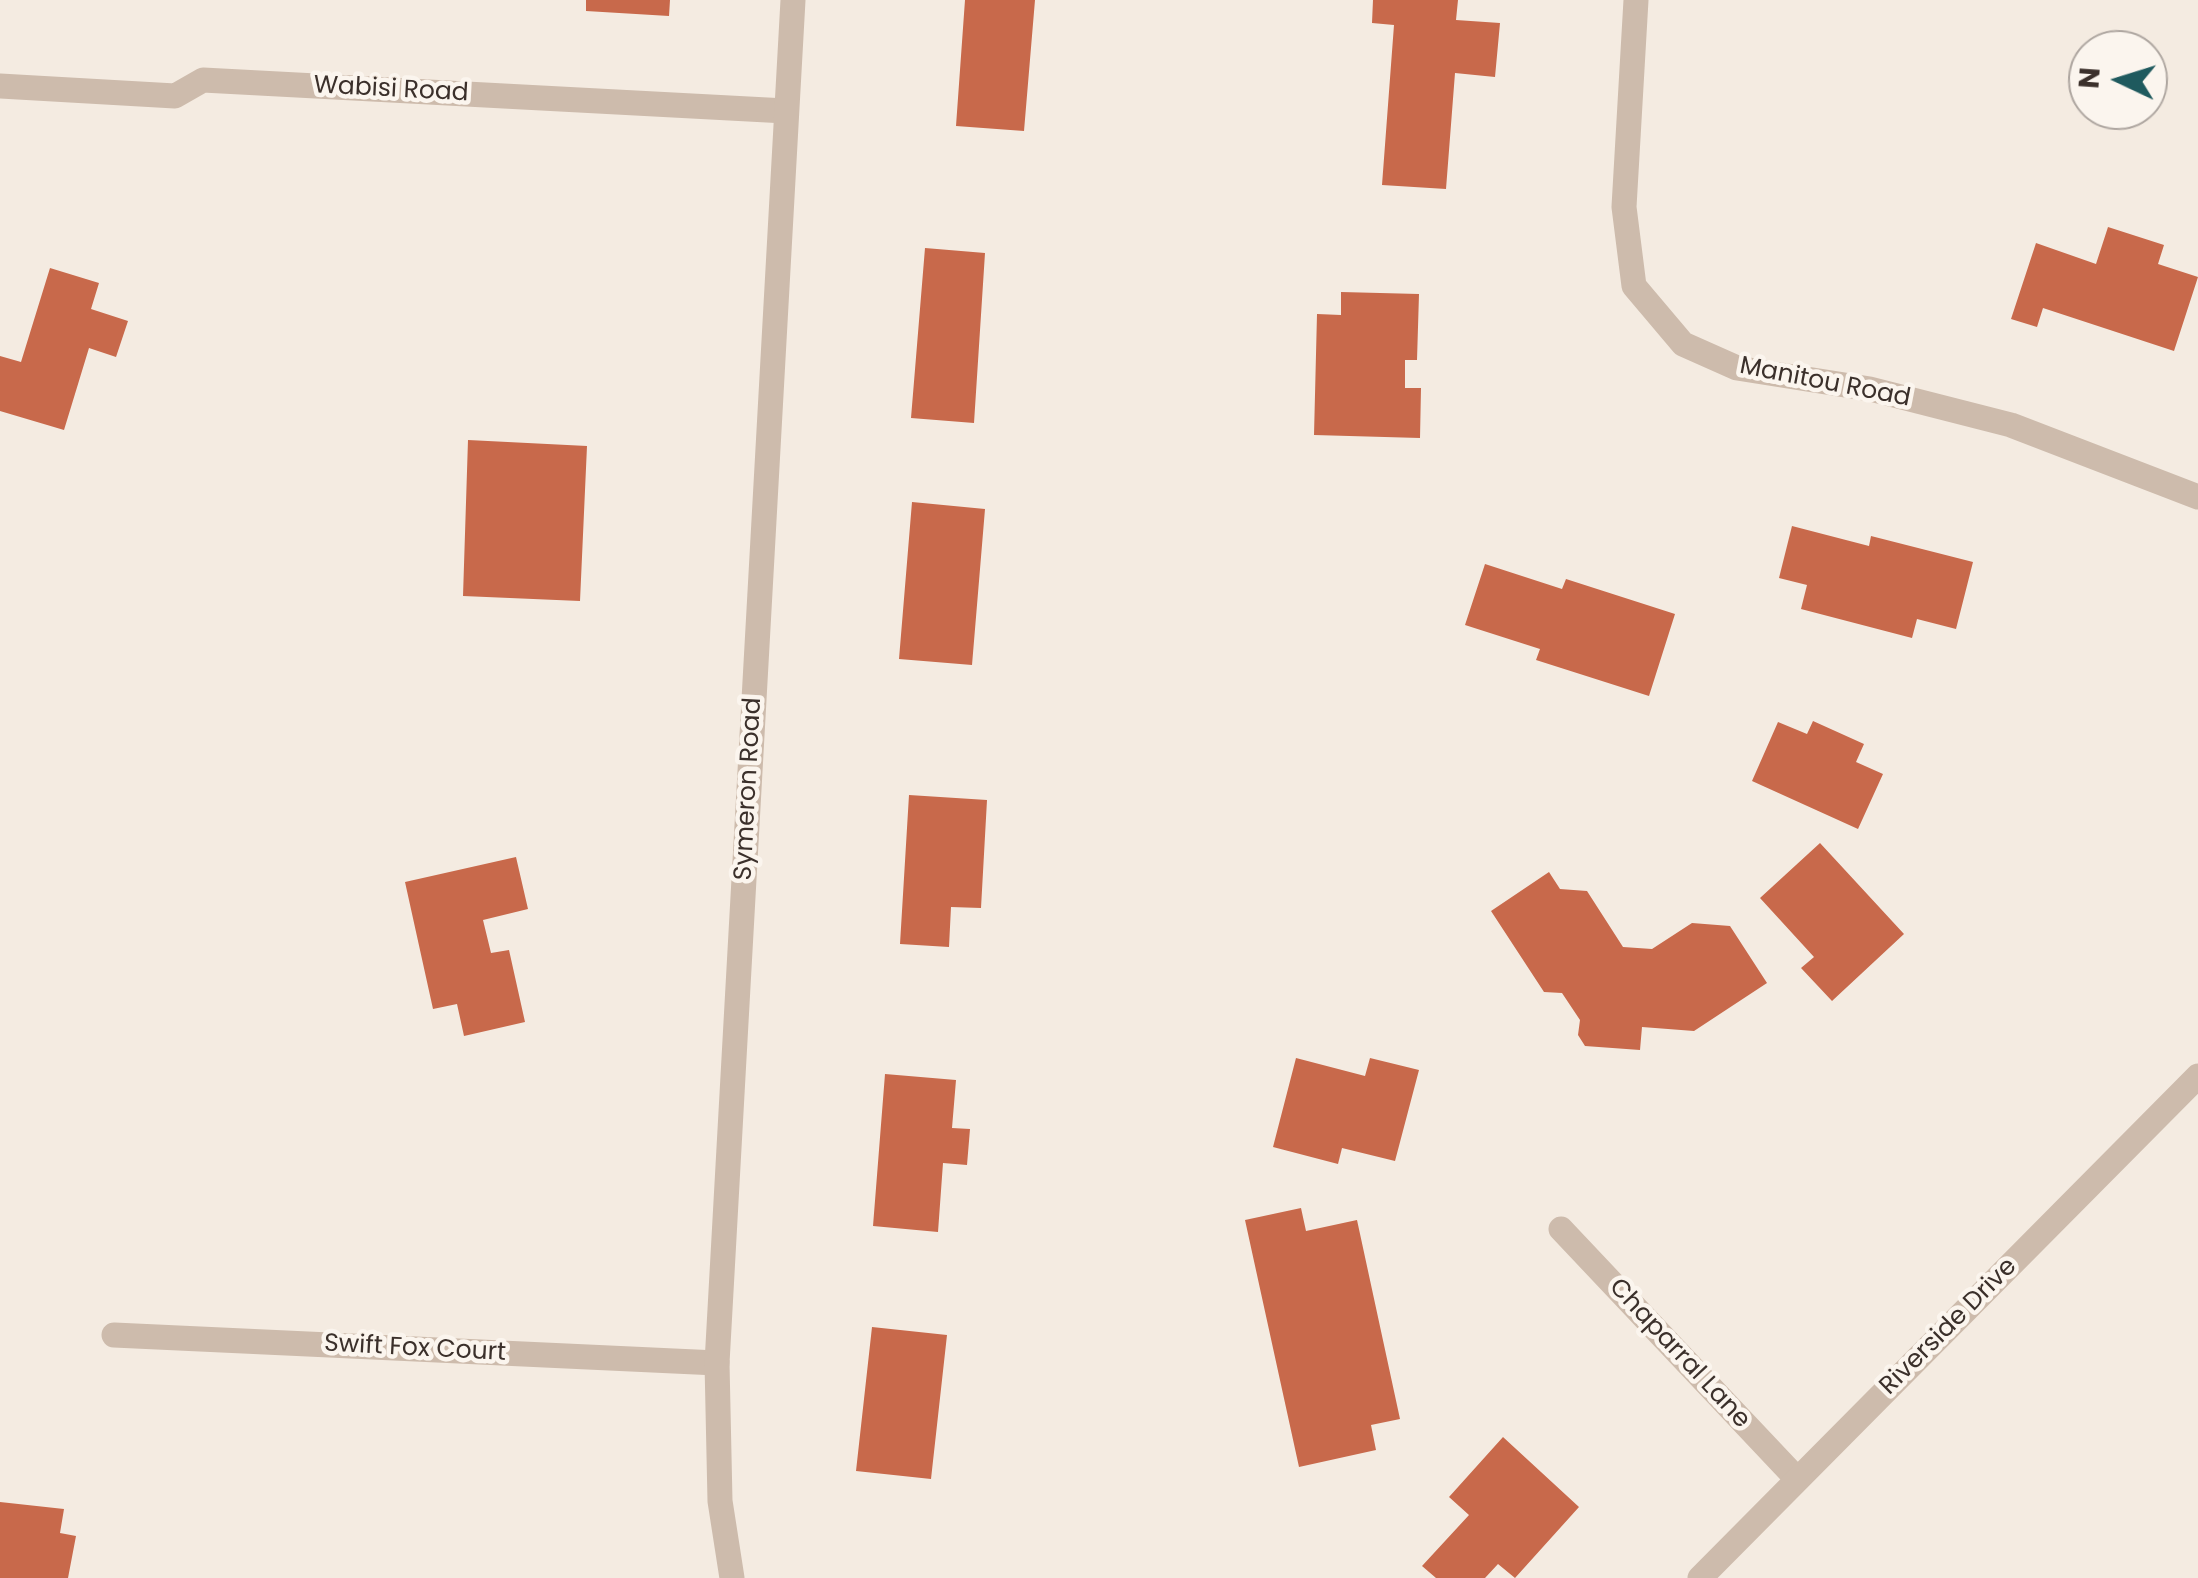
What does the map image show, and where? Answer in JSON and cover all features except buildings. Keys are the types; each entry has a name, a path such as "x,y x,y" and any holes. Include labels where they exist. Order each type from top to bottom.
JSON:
{"street":[{"name":"Symeron Road","path":"732,1578 720,1501 717,1363 793,0"},
{"name":"Manitou Road","path":"1636,0 1624,207 1634,286 1683,344 1736,368 1870,389 2011,425 2198,498"},
{"name":"Wabisi Road","path":"0,86 174,96 203,80 786,111"},
{"name":"Riverside Drive","path":"1700,1578 2198,1076"},
{"name":"Chaparral Lane","path":"1561,1230 1798,1479"},
{"name":"Swift Fox Court","path":"114,1334 717,1363"}]}
